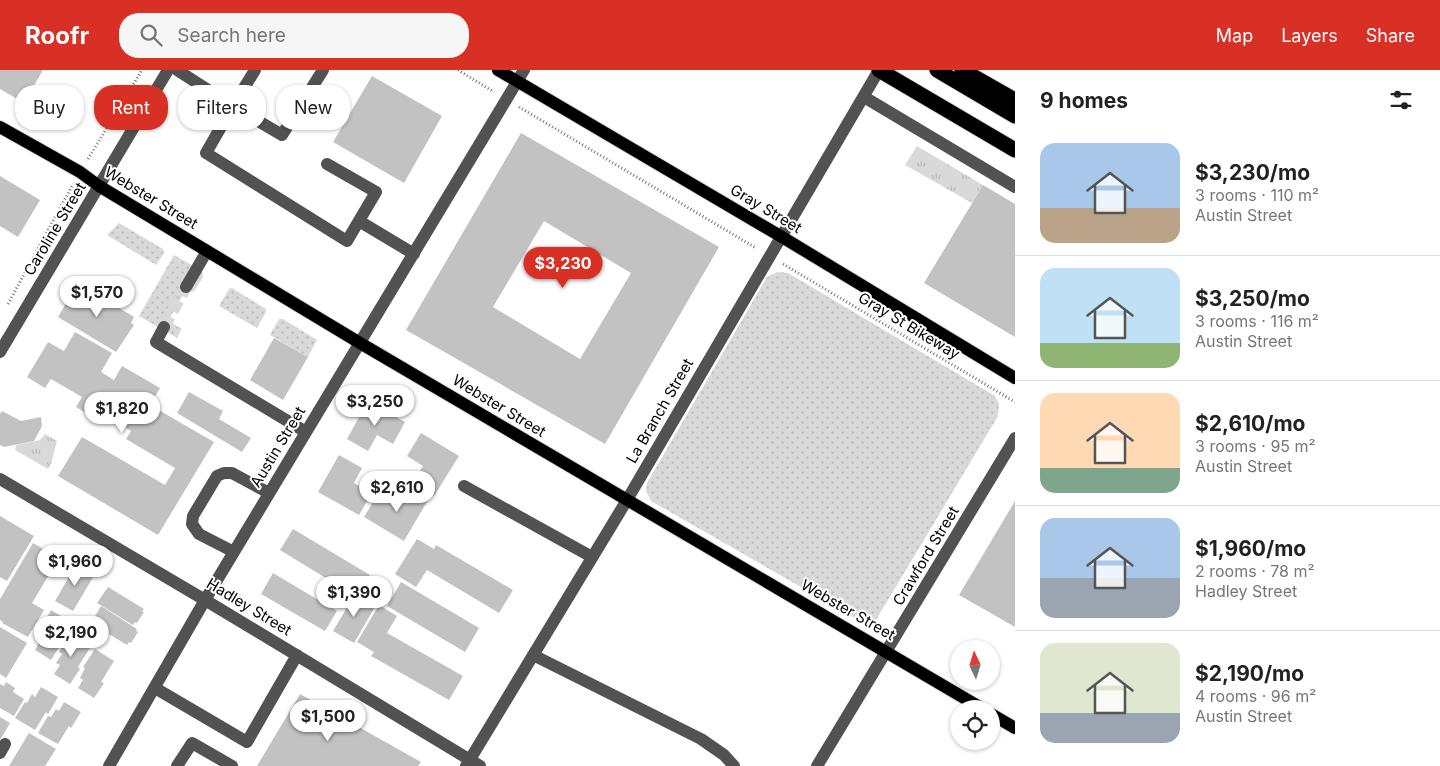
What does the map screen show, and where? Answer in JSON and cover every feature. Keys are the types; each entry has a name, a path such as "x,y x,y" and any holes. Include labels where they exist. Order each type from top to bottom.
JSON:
{"highway":[{"path":"879,70 1015,150"},
{"path":"937,70 1015,116"},
{"path":"962,70 1015,100"}],"main road":[{"name":"Gray Street","path":"498,70 521,76 1015,378"},
{"name":"Webster Street","path":"0,127 80,172 99,186 360,343 968,700"},
{"path":"1000,719 1015,728"}],"street":[{"name":"Caroline Street","path":"0,352 168,70"},
{"path":"176,70 200,85"},
{"path":"246,85 255,70"},
{"path":"266,126 282,136 324,70"},
{"name":"La Branch Street","path":"472,764 533,655 627,500 879,70"},
{"name":"Austin Street","path":"109,766 269,493 521,76"},
{"path":"864,97 1015,187"},
{"path":"220,130 206,153 347,241 376,192 327,164"},
{"path":"359,221 414,254"},
{"path":"186,287 207,251"},
{"path":"164,327 156,342 306,432"},
{"name":"Crawford Street","path":"817,766 1015,438"},
{"path":"234,552 199,534 192,524 193,516 217,476 224,473 232,473 269,493"},
{"name":"Hadley Street","path":"0,478 206,600 472,764"},
{"path":"464,486 592,557"},
{"path":"155,688 247,742 296,655"},
{"path":"533,655 701,738 734,766"},
{"path":"177,766 192,743 232,766"}],"path":[{"path":"5,309 80,172 142,70"},
{"path":"458,70 476,80"},
{"path":"529,113 737,236"},
{"name":"Gray St Bikeway","path":"791,270 1015,402"}],"green space":[{"path":"917,146 983,185 972,203 905,165"},
{"path":"119,223 163,249 164,253 156,265 107,235"},
{"path":"174,255 202,271 203,277 194,292 187,288 168,321 182,329 177,338 139,316"},
{"path":"777,272 788,273 995,396 999,404 998,416 876,620 871,623 862,622 651,501 646,491 647,483 767,277"},
{"path":"232,288 266,309 257,328 219,306 229,289"},
{"path":"279,319 283,319 317,340 308,357 270,335"},
{"path":"45,434 57,441 48,469 15,450 16,445 40,440"}],"building":[{"path":"0,70 43,70 34,85 15,85 15,98 0,89"},
{"path":"372,76 442,116 404,183 333,142 340,130 350,130 350,113"},
{"path":"521,133 719,247 605,444 406,330","holes":["544,221 631,273 580,359 493,307"]},
{"path":"0,176 40,200 18,237 0,226"},
{"path":"983,185 1015,204 1015,337 924,283"},
{"path":"78,283 134,317 131,323 134,325 116,352 58,317"},
{"path":"75,332 112,353 101,372 114,380 122,366 160,388 150,405 214,442 158,535 58,476 82,437 165,485 175,468 126,439 131,431 100,412 96,419 76,407 82,397 51,379 45,388 27,377 48,342 64,351"},
{"path":"274,338 308,357 283,400 250,380"},
{"path":"189,392 223,411 219,419 251,438 242,452 177,413"},
{"path":"368,401 405,422 393,444 377,435 368,451 347,439"},
{"path":"2,411 21,421 41,417 42,426 34,441 4,447 0,445 0,414"},
{"path":"421,433 459,456 434,496 412,483 423,466 407,456"},
{"path":"339,455 362,468 354,483 372,493 359,515 318,492"},
{"path":"407,488 428,500 404,541 364,517 378,494 396,505"},
{"path":"1015,501 1015,627 959,595"},
{"path":"0,516 34,536 7,581 0,577"},
{"path":"293,529 370,575 358,594 354,591 352,594 280,550"},
{"path":"417,539 434,549 436,545 513,590 499,613 427,570 416,587 395,574"},
{"path":"33,543 59,558 32,603 44,610 28,637 2,623 0,620 0,599"},
{"path":"77,563 95,574 73,611 55,601"},
{"path":"273,573 337,611 325,631 261,594"},
{"path":"401,582 479,628 465,652 387,606"},
{"path":"108,587 144,609 137,623 135,622 133,625 97,603"},
{"path":"355,594 376,605 354,643 333,631"},
{"path":"379,605 397,616 387,633 463,676 449,700 371,656 374,652 357,642"},
{"path":"101,606 137,629 136,631 138,632 131,643 129,642 127,645 91,623"},
{"path":"51,610 71,622 58,643 61,644 51,660 35,650 40,641 37,639 42,630 40,629"},
{"path":"0,627 27,643 6,678 0,674"},
{"path":"71,634 91,646 70,684 54,674 60,665 56,663 62,654 59,652"},
{"path":"95,649 114,661 101,682 104,683 94,698 78,688 83,680 80,678 85,668 83,667"},
{"path":"6,682 15,688 13,692 24,699 14,716 0,708 0,684 4,686"},
{"path":"41,687 58,697 48,714 46,712 35,730 15,718 25,702 27,703 32,694 35,697"},
{"path":"300,694 421,762 418,766 257,766"},
{"path":"64,702 81,712 71,728 69,726 58,744 38,733 48,716 51,717 56,709 59,711"},
{"path":"0,717 10,723 0,740"},
{"path":"29,733 56,749 45,766 9,766"}],"tunnel":[{"path":"164,327 186,287"}]}
